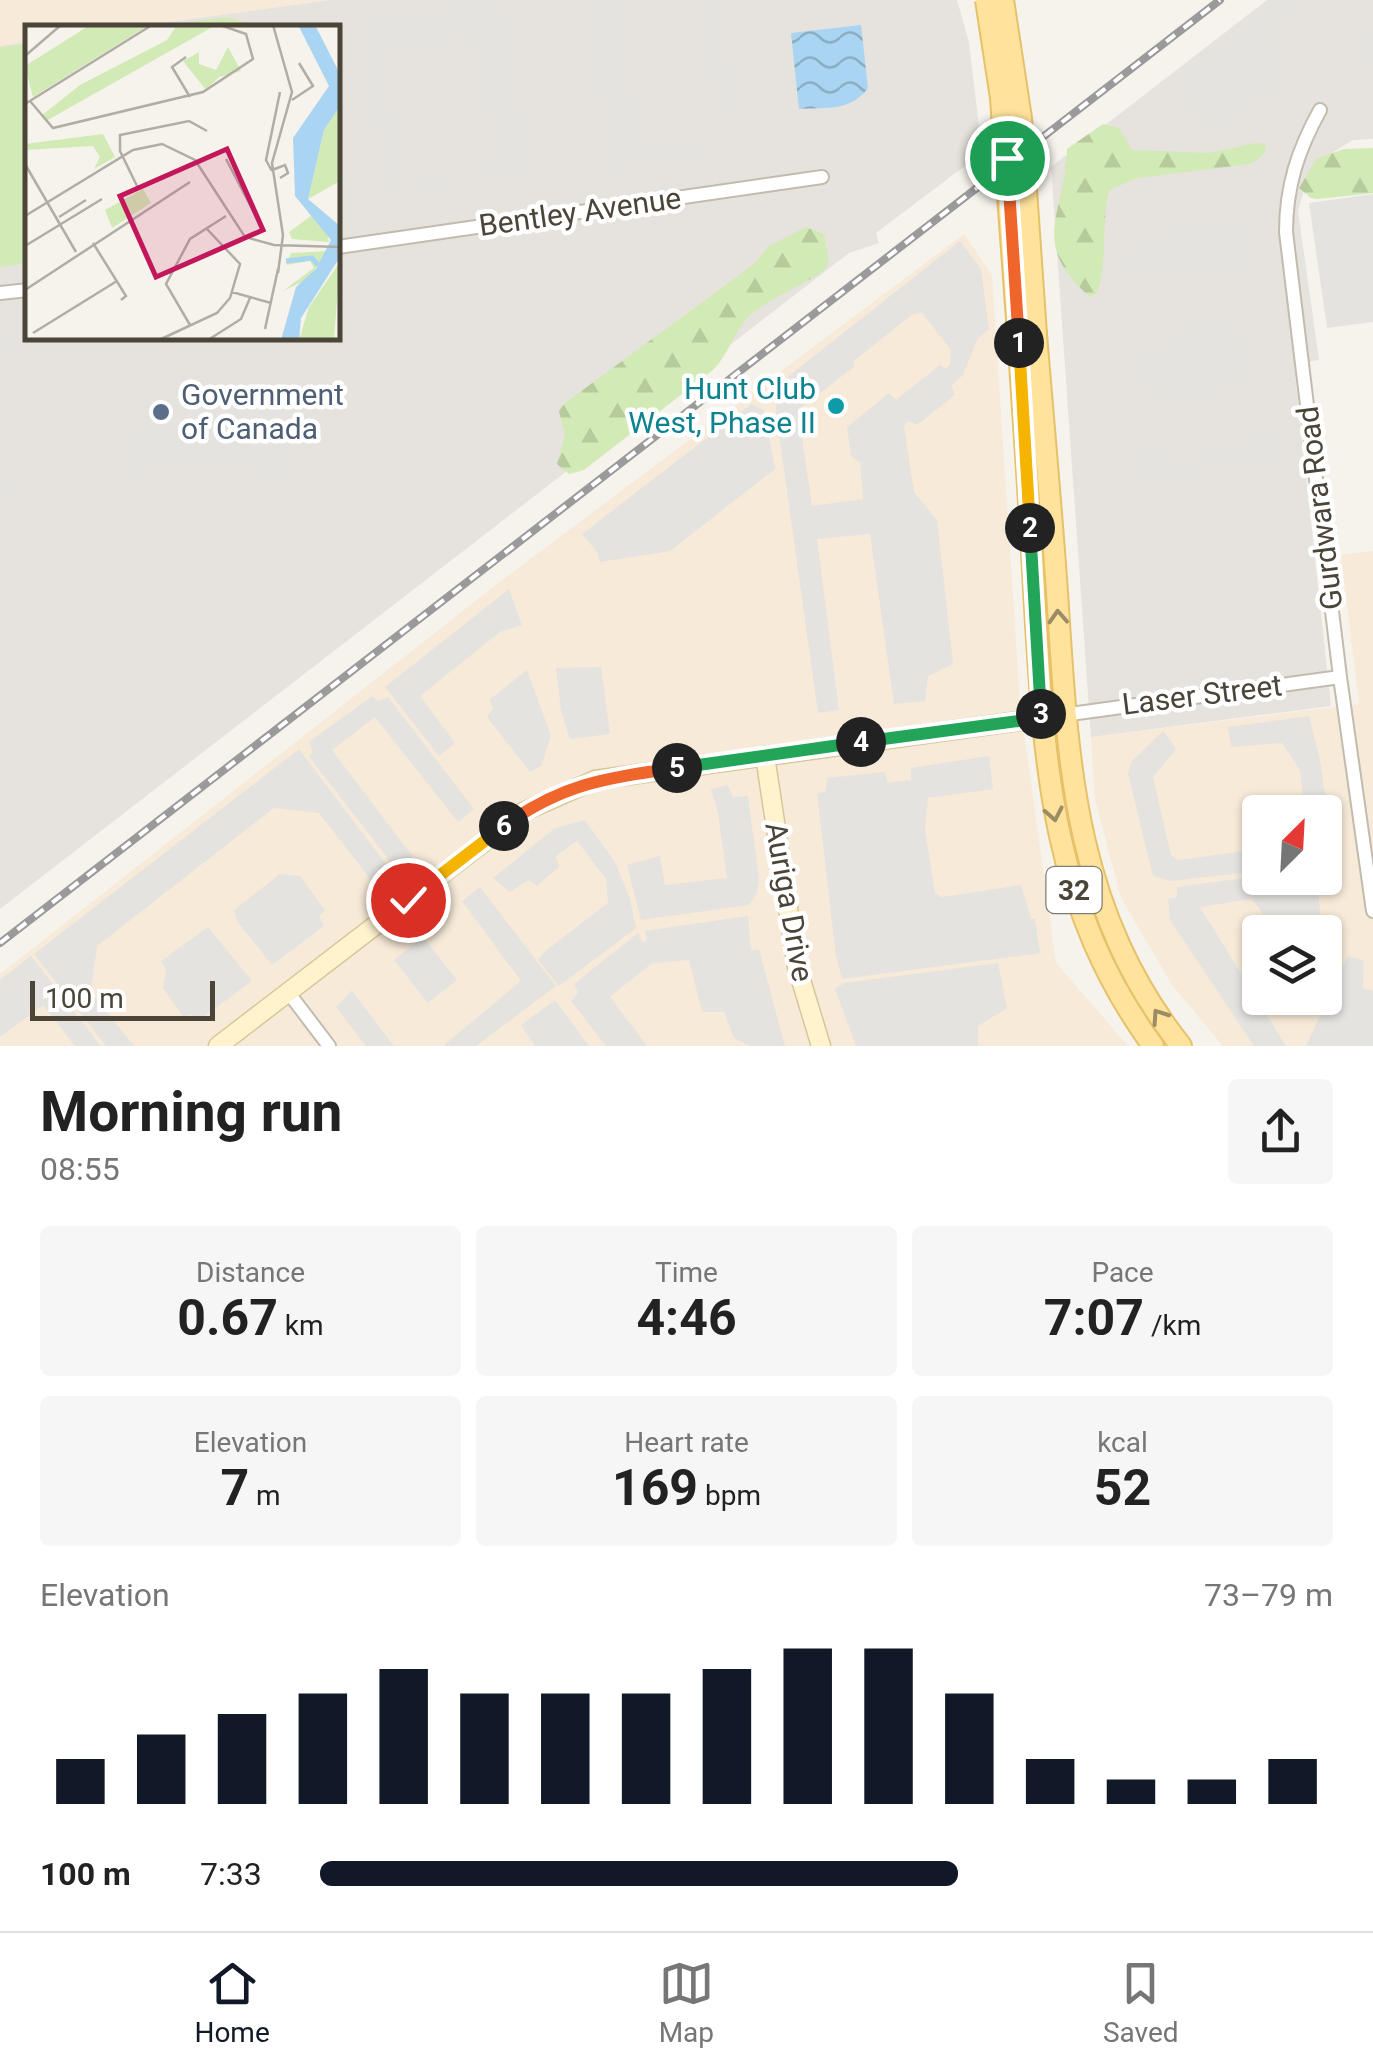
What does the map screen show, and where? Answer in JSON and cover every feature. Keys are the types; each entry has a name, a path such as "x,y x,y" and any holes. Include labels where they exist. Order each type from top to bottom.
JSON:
{"main road":[{"name":"32","path":"986,0 1002,98 1064,714 1078,816 1100,898 1127,962 1181,1046"},
{"name":"32","path":"1003,0 1021,118 1041,718 1050,796 1073,887 1091,937 1116,990 1153,1046"},
{"path":"1041,718 1064,714"}],"street":[{"name":"Gurdwara Road","path":"1320,110 1292,172 1286,198 1286,232 1373,911"},
{"name":"Bentley Avenue","path":"340,248 822,176"},
{"path":"0,294 25,290"},
{"name":"Laser Street","path":"1064,714 1340,677"},
{"path":"218,1046 523,812 595,780 1041,718"},
{"name":"Auriga Drive","path":"765,756 796,967 821,1046"},
{"path":"288,992 329,1046"}],"shaded area":[{"path":"0,0 331,0 148,25 25,25 25,42 0,46"},
{"path":"331,0 957,0 969,42 982,153 876,233 879,243 849,253 0,909 0,46 25,42 25,340 340,340 340,25 148,25"},
{"path":"494,0 507,14 532,186 494,180 417,190 414,176 493,165 476,39 387,48 402,176 393,188 381,188 362,38 364,15"},
{"path":"620,0 641,144 712,135 717,152 608,173 584,1"},
{"path":"697,0 722,0 739,118 715,120"},
{"path":"1267,0 1373,0 1373,139 1353,140 1322,159 1305,186 1298,211 1319,360 1294,364 1331,706 1091,737 1051,167"},
{"path":"1281,0 1310,0 1267,32 1289,62 1273,74 1280,84 1221,129 1213,119 1205,125 1181,93 1190,86 1182,75"},
{"path":"1373,25 1373,76 1350,56"},
{"path":"1373,194 1373,322 1327,328 1309,203"},
{"path":"1251,219 1254,241 1134,255 1139,235"},
{"path":"964,234 992,275 1020,704 1056,963 1128,1046 0,1046 0,974 506,577"},
{"path":"960,241 981,269 989,329 978,338 963,375 951,386 955,395 917,425 908,421 904,427 914,492 937,520 953,664 928,676 925,701 894,704 870,534 817,539 839,710 818,713 776,412 776,386","holes":["922,313 951,350 950,364 945,369 940,365 896,400 889,393 847,427 851,456 860,462 863,499 812,506 798,410 913,314"]},
{"path":"1251,243 1256,278 1232,283 1229,270 1142,280 1115,278 1115,262"},
{"path":"1226,321 1231,335 1245,345 1248,365 1237,380 1239,392 1165,401 1161,389 1136,390 1130,361 1134,348 1190,339 1187,326"},
{"path":"0,330 18,339 19,355 0,358"},
{"path":"751,404 764,410 775,469 670,551 600,562 598,553 582,534"},
{"path":"281,409 289,476 249,481 246,463 132,476 126,426"},
{"path":"1276,428 1279,464 1141,481 1136,447 1161,442 1164,458 1253,446 1253,431"},
{"path":"0,440 14,500 0,502"},
{"path":"1373,551 1373,1046 1223,1046 1172,985 1121,898 1095,799 1091,737 1359,704 1341,555"},
{"path":"509,589 522,625 500,632 420,696 455,743 439,756 385,687"},
{"path":"601,667 610,734 570,739 561,711 556,668"},
{"path":"527,670 551,736 541,766 530,772 487,717 493,708 489,700"},
{"path":"372,696 378,701 388,697 474,809 458,822 375,717 332,750 413,857 397,870 309,757 313,752 309,742"},
{"path":"1309,716 1325,795 1303,795 1300,770 1282,743 1231,747 1228,727"},
{"path":"1163,731 1176,749 1153,777 1171,855 1178,860 1242,851 1242,873 1170,881 1153,876 1128,774 1131,762"},
{"path":"299,749 392,872 375,885 319,813 274,808 97,946 91,992 134,1046 106,1046 34,954"},
{"path":"989,756 993,789 928,798 925,830 935,893 942,897 1021,885 1031,919 1035,919 1040,953 842,979 817,794 826,791 827,778 884,772 888,783 911,780 911,768"},
{"path":"728,785 733,797 748,796 759,879 757,893 749,905 641,920 627,865 660,856 665,885 727,878 711,789"},
{"path":"585,820 615,862 630,899 636,928 559,986 538,960 608,903 606,879 577,841 556,856 559,867 537,886 529,880 510,892 493,878 555,828"},
{"path":"280,874 300,876 325,910 319,917 324,926 272,965 237,921 234,910"},
{"path":"1242,878 1242,895 1318,895 1320,915 1264,915 1252,899 1200,907 1242,975 1242,1015 1267,1015 1286,1046 1254,1046 1170,920 1168,899 1177,897 1177,887"},
{"path":"480,887 556,986 476,1046 443,1046 521,981 462,901"},
{"path":"748,916 751,951 759,949 785,1046 750,1046 734,1038 724,1012 702,1012 689,960 652,963 610,997 647,1046 606,1046 571,1001 578,992 574,984 638,933 642,942 647,941 645,931"},
{"path":"208,927 252,981 198,1021 191,1014 184,1018 163,988 166,969 161,961"},
{"path":"423,937 457,980 428,1003 394,960"},
{"path":"31,956 101,1046 75,1046 43,1005 0,1037 0,980"},
{"path":"1348,956 1364,961 1363,988 1373,991 1373,1046 1306,1046 1320,1015 1342,1015 1342,969"},
{"path":"998,963 1007,1008 978,1026 978,1046 856,1046 835,989 844,983"},
{"path":"352,991 394,1046 366,1046 336,1007"},
{"path":"555,1000 589,1046 535,1046 521,1025"}],"green space":[{"path":"228,17 253,25 166,25"},
{"path":"25,44 25,263 0,267 0,47"},
{"path":"1103,124 1119,128 1132,150 1209,153 1256,143 1266,144 1266,148 1250,164 1138,178 1109,190 1100,280 1097,293 1090,297 1060,260 1054,228 1067,149"},
{"path":"1373,148 1373,193 1318,199 1299,188 1317,158 1344,149"},
{"path":"806,227 824,234 829,261 826,269 749,316 713,370 584,470 569,474 557,464 565,435 559,411 565,403 753,265 769,246"}],"water":[{"path":"861,25 868,88 846,105 799,109 791,33"}],"railway":[{"path":"0,943 1220,0"}],"place":[{"name":"Hunt Club West, Phase II","path":"836,406"},
{"name":"Government of Canada","path":"161,412"}],"route":[{"path":"408,900 523,812 595,780 1041,718 1007,158"}]}
